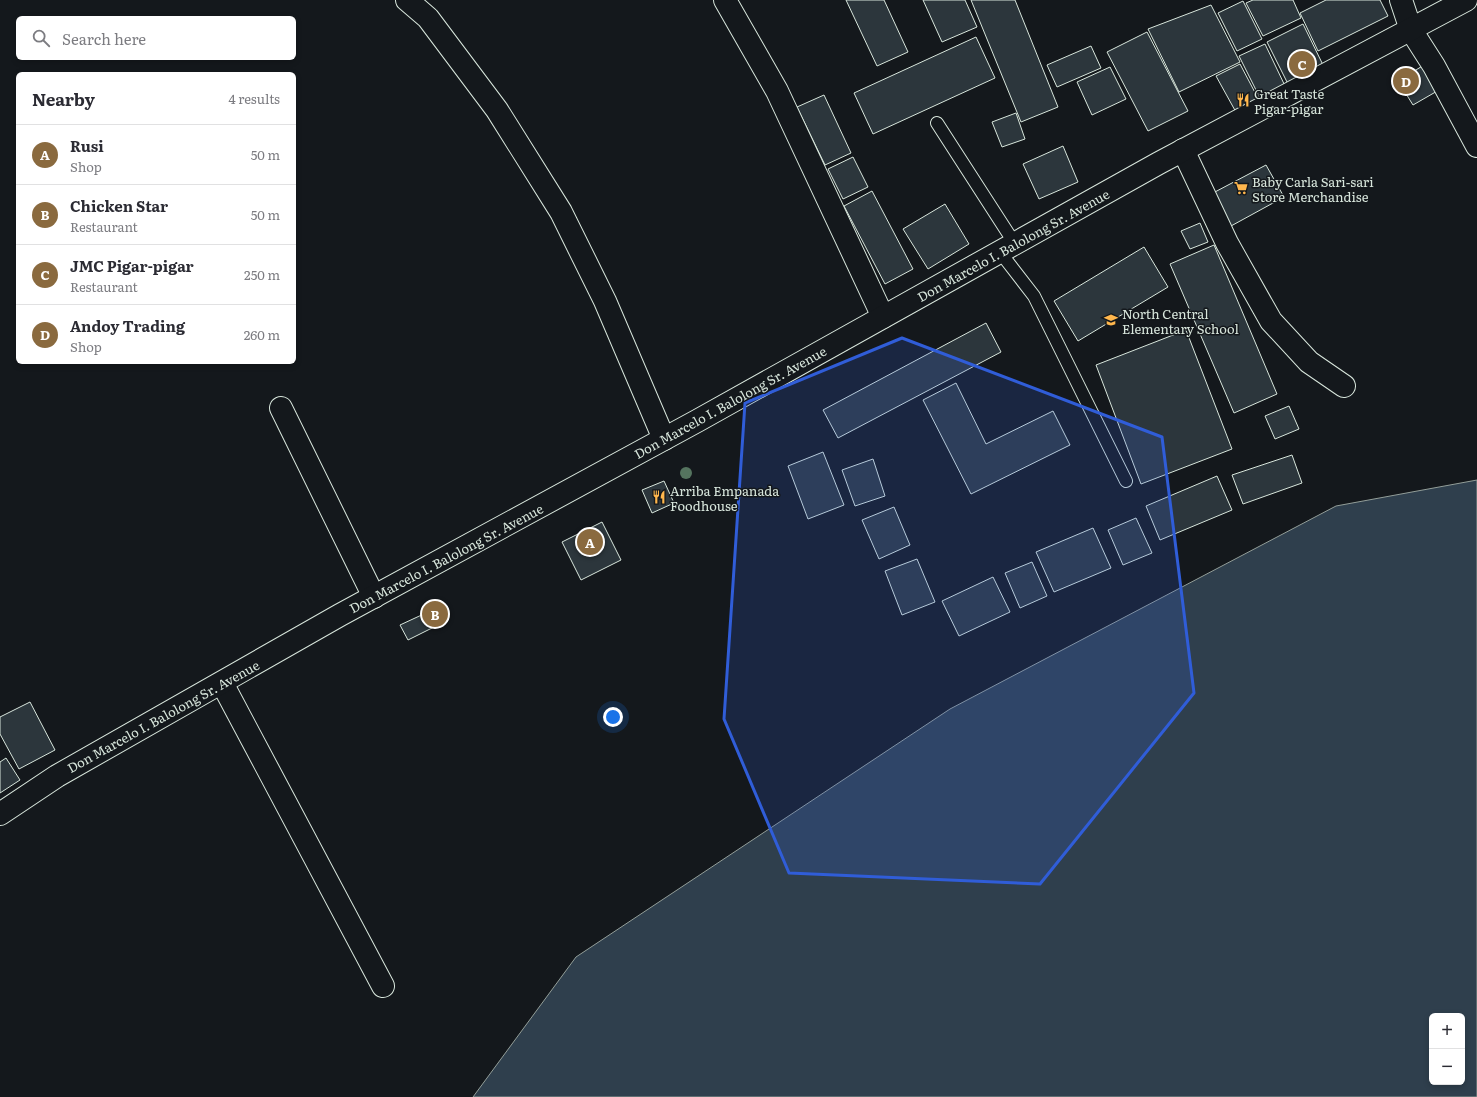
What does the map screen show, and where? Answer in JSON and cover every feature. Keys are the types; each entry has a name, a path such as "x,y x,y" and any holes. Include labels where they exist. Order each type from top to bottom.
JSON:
{"street":[{"path":"407,0 428,18 497,110 561,212 604,301 664,439"},
{"path":"725,0 777,91 883,317"},
{"path":"1401,0 1411,30 1434,66 1477,146"},
{"name":"Don Marcelo I. Balolong Sr. Avenue","path":"0,814 56,776 374,597 664,439 1183,150 1466,0"},
{"path":"1183,150 1227,243 1271,321 1309,362 1344,386"},
{"path":"281,408 374,597"},
{"path":"222,683 383,986"}],"lane":[{"path":"937,123 1034,296 1126,482"}],"highlighted area":[{"path":"902,338 1162,437 1194,693 1040,884 789,873 724,719 745,403"}],"water":[{"path":"1477,480 1477,1097 473,1097 576,957 950,709 1336,506"}],"building":[{"path":"846,0 884,0 908,52 877,66"},
{"path":"923,0 965,0 977,27 942,42"},
{"path":"971,0 1015,0 1058,107 1021,122"},
{"path":"1253,0 1293,0 1301,18 1263,36 1246,3"},
{"path":"1326,0 1380,0 1388,16 1318,51 1300,13"},
{"path":"1243,1 1262,39 1237,51 1218,13"},
{"path":"1211,5 1240,62 1179,92 1148,29"},
{"path":"1303,24 1325,69 1289,86 1267,42"},
{"path":"1147,32 1188,111 1148,131 1107,52"},
{"path":"976,37 995,78 873,134 854,93"},
{"path":"1265,44 1286,88 1261,100 1239,56"},
{"path":"1091,46 1101,68 1057,87 1047,65"},
{"path":"1240,64 1260,102 1237,114 1216,76"},
{"path":"1424,65 1439,90 1413,105 1398,81"},
{"path":"1110,67 1126,99 1092,115 1077,82"},
{"path":"824,95 851,153 825,165 797,107"},
{"path":"1016,113 1025,139 1002,147 992,122"},
{"path":"1063,146 1078,182 1039,199 1023,164"},
{"path":"853,157 868,187 843,199 828,169"},
{"path":"1266,165 1284,197 1231,226 1213,193"},
{"path":"872,191 913,269 885,284 844,206"},
{"path":"945,204 969,244 928,269 903,229"},
{"path":"1200,223 1208,242 1190,249 1181,231"},
{"path":"1214,245 1277,394 1234,413 1170,264"},
{"path":"1144,247 1168,287 1078,341 1054,301"},
{"path":"986,323 1001,352 838,438 823,410"},
{"path":"1186,330 1232,449 1141,484 1096,365"},
{"path":"956,383 986,444 1053,411 1070,445 971,494 923,400"},
{"path":"1289,406 1299,429 1275,439 1265,416"},
{"path":"823,452 844,505 808,519 788,466"},
{"path":"1292,455 1302,483 1243,504 1232,475"},
{"path":"873,459 885,496 855,506 842,470"},
{"path":"1217,476 1232,510 1160,540 1146,506"},
{"path":"664,481 674,503 652,513 642,490"},
{"path":"894,507 910,545 879,559 862,520"},
{"path":"1136,518 1152,553 1123,565 1108,530"},
{"path":"602,522 621,560 581,580 562,542"},
{"path":"1093,528 1111,568 1054,592 1036,552"},
{"path":"917,559 935,602 902,615 885,571"},
{"path":"1032,562 1047,596 1020,608 1005,573"},
{"path":"993,577 1010,612 959,636 942,601"},
{"path":"441,606 448,620 408,640 400,625"},
{"path":"30,702 55,750 19,769 0,734 0,717"},
{"path":"6,758 20,780 0,793 0,762"}],"place":[{"name":"JMC Pigar-pigar","path":"1302,64"},
{"name":"Andoy Trading","path":"1406,81"},
{"name":"Great Taste Pigar-pigar","path":"1243,100"},
{"name":"Baby Carla Sari-sari Store Merchandise","path":"1241,188"},
{"name":"North Central Elementary School","path":"1111,320"},
{"name":"Arriba Empanada Foodhouse","path":"659,497"},
{"name":"Rusi","path":"590,542"},
{"name":"Chicken Star","path":"435,614"}]}
